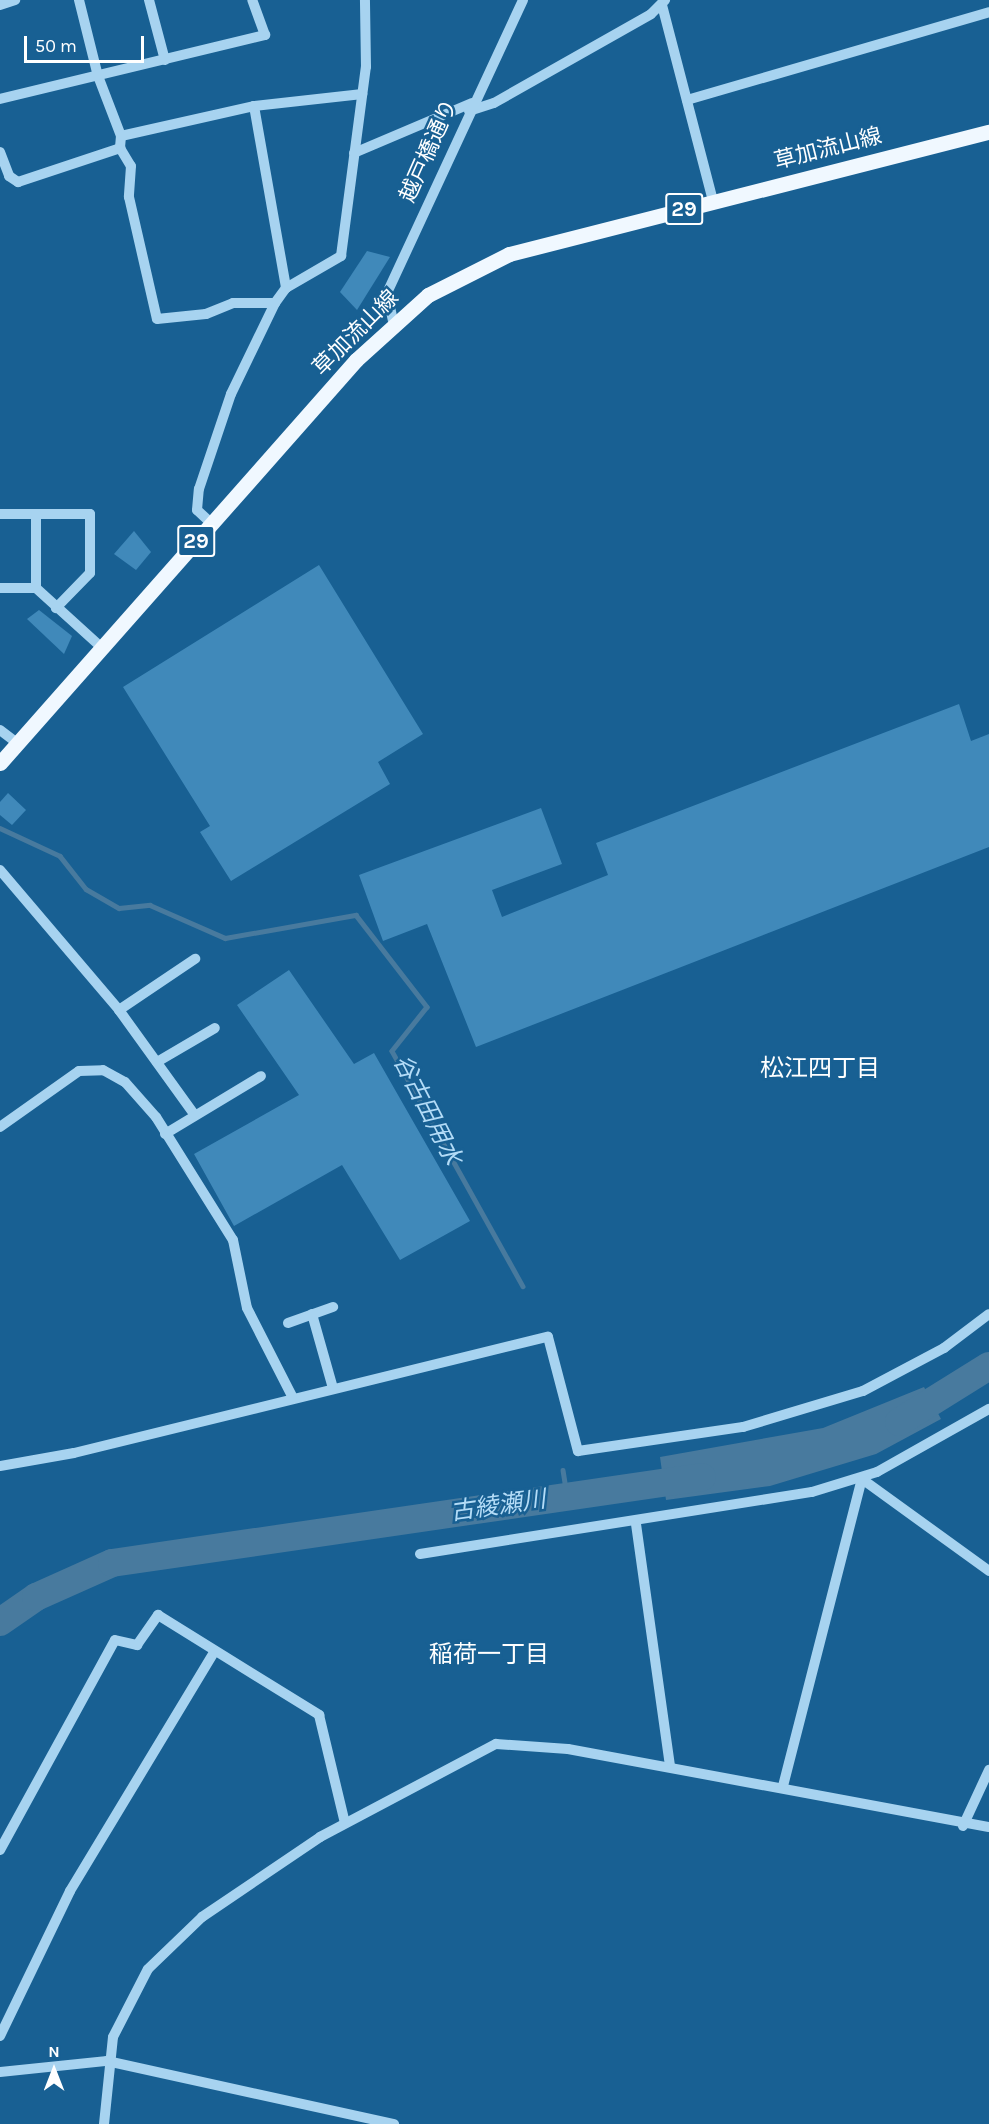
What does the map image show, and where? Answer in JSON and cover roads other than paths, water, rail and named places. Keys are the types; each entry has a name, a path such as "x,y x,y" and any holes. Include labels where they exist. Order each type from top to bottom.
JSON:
{"main road":[{"name":"草加流山線","path":"0,763 393,321 462,275 509,254 989,132"}],"street":[{"path":"0,5 15,0"},
{"path":"79,0 98,76 121,136 120,148 131,166 129,197 156,319 206,314 233,303 275,303"},
{"path":"149,0 165,60"},
{"path":"0,99 265,35 252,0"},
{"path":"211,523 197,510 200,489 231,394 275,303 286,288 341,256 362,94 365,0"},
{"name":"越戸橋通り","path":"393,321 387,293 470,107 523,0"},
{"path":"354,153 470,107 494,103 663,2 713,201"},
{"path":"687,100 989,12"},
{"path":"121,136 254,105 362,94"},
{"path":"254,105 286,288"},
{"path":"0,152 9,176 18,182 120,148"},
{"path":"0,514 90,513 90,573 56,608"},
{"path":"36,514 36,588 101,647"},
{"path":"0,588 36,588"},
{"path":"0,730 17,744"},
{"path":"0,870 119,1010 194,1114"},
{"path":"119,1010 195,959"},
{"path":"157,1062 215,1028"},
{"path":"0,1127 79,1071 91,1069 125,1082 165,1134 233,1240 248,1308 293,1398"},
{"path":"165,1134 194,1114 261,1076"},
{"path":"288,1323 333,1307"},
{"path":"312,1314 333,1388"},
{"path":"0,1466 74,1453 548,1337 578,1451 743,1427 814,1409 904,1370 989,1314"},
{"path":"420,1554 636,1524 862,1479 989,1409"},
{"path":"862,1479 989,1571"},
{"path":"783,1786 862,1479"},
{"path":"636,1524 670,1767"},
{"path":"0,1850 115,1640 137,1645 158,1616 318,1715 345,1823"},
{"path":"0,2036 70,1891 215,1651"},
{"path":"104,2124 108,2061 123,2010 148,1968 202,1917 345,1823 507,1742 783,1786 963,1826 989,1827"},
{"path":"963,1826 989,1770"},
{"path":"0,2072 108,2061 394,2124"}],"water":[{"path":"924,1387 941,1419 876,1454 770,1486 666,1500 660,1457 823,1428"}],"waterway":[{"name":"谷古田用水","path":"0,828 60,856 86,889 119,908 150,905 225,938 356,915 427,1007 392,1051 523,1286"},
{"name":"古綾瀬川","path":"899,1422 989,1366"},
{"name":"谷古田用水","path":"563,1470 567,1495"},
{"name":"古綾瀬川","path":"0,1622 36,1597 112,1563 702,1477"}],"district":[{"name":"松江四丁目","path":"820,1069"},
{"name":"稲荷一丁目","path":"489,1655"}]}
